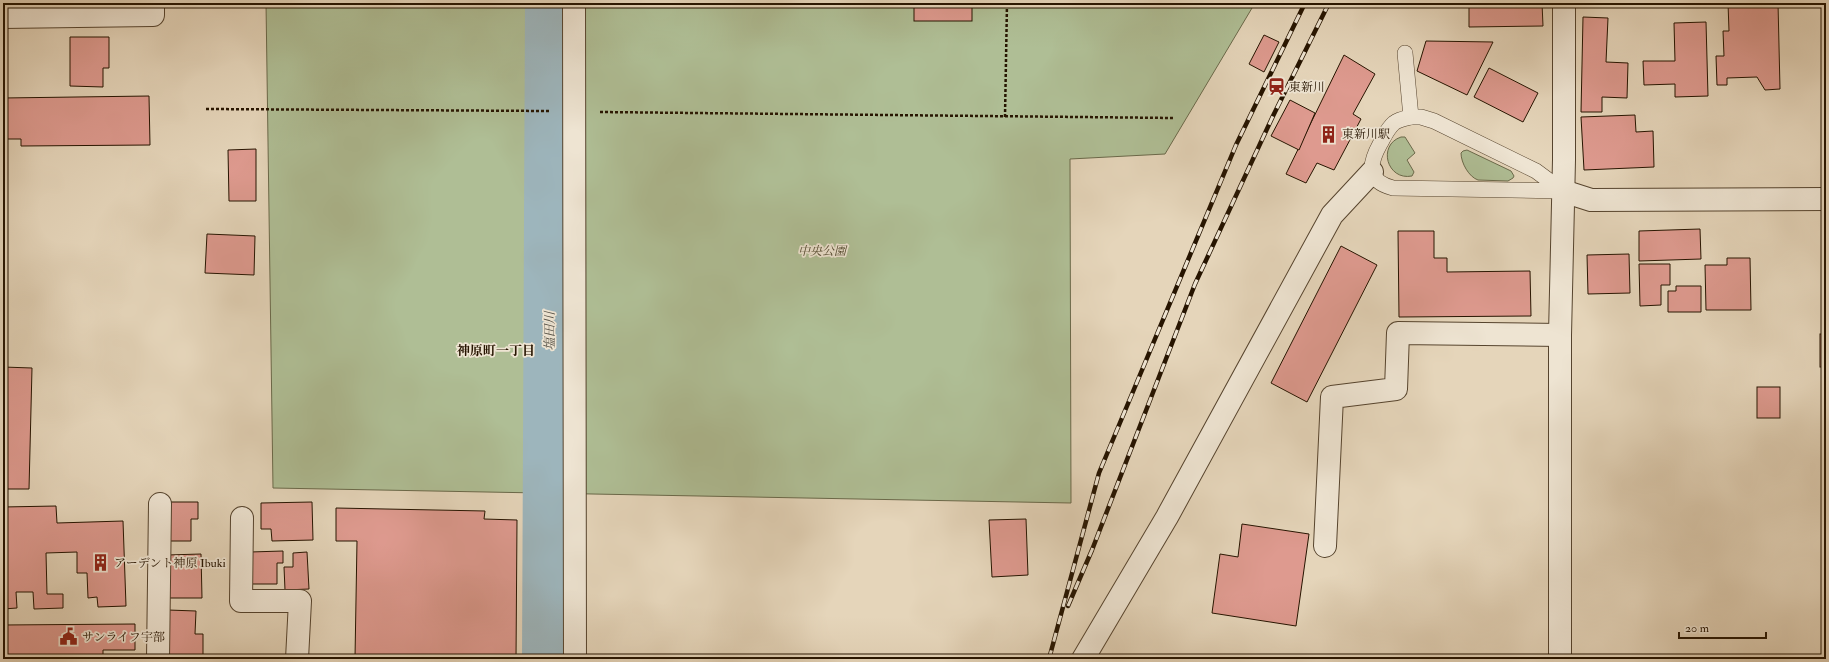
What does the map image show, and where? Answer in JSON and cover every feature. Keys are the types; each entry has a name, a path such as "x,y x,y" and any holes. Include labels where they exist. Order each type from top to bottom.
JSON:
{"street":[{"path":"3,17 153,15 153,3"},
{"path":"574,3 575,659"},
{"path":"1560,659 1560,335 1564,191 1564,3"},
{"path":"1083,659 1167,517 1332,215 1372,172"},
{"path":"1564,191 1591,200 1826,199"},
{"path":"1324,546 1332,397 1396,389 1398,333 1560,335"},
{"path":"158,659 160,504"},
{"path":"242,518 241,601 300,601 297,659"}],"lane":[{"path":"1405,53 1412,117"},
{"path":"1412,117 1421,117 1536,171 1564,191 1393,188 1379,182 1372,172 1372,158 1388,130 1395,122 1412,117"}],"path":[{"path":"1005,117 1007,3"},
{"path":"206,109 549,111"},
{"path":"575,111 1174,118"}],"green space":[{"name":"中央公園","path":"266,3 1255,3 1165,154 1070,159 1071,503 273,488"},
{"path":"1401,137 1405,137 1415,153 1407,160 1414,172 1412,176 1403,176 1396,173 1391,168 1388,161 1387,154 1389,147 1394,141"},
{"path":"1467,150 1511,171 1514,176 1513,178 1508,181 1478,180 1469,173 1462,161 1461,153"}],"building":[{"path":"7,3 43,3 43,9 7,10"},
{"path":"914,3 972,3 972,21 914,21"},
{"path":"1469,3 1542,3 1543,26 1469,27"},
{"path":"1728,3 1778,3 1780,89 1765,90 1757,77 1727,78 1727,85 1717,85 1716,56 1724,56 1723,31 1729,31"},
{"path":"1583,17 1608,18 1606,62 1628,63 1627,98 1602,97 1602,112 1581,112"},
{"path":"1706,22 1708,96 1675,97 1675,84 1644,85 1643,61 1675,61 1674,23"},
{"path":"1264,35 1279,42 1264,72 1249,64"},
{"path":"70,37 109,37 109,68 103,68 103,87 70,86"},
{"path":"1426,41 1493,42 1467,95 1417,71"},
{"name":"東新川駅","path":"1344,55 1375,74 1353,114 1361,119 1334,170 1317,163 1306,183 1286,174"},
{"path":"1489,68 1538,93 1523,122 1474,97"},
{"path":"149,96 150,145 21,146 21,139 3,139 3,98"},
{"path":"1290,100 1315,113 1299,150 1271,136"},
{"path":"1635,115 1636,132 1653,131 1654,167 1584,170 1581,117"},
{"path":"256,149 256,201 229,201 228,150"},
{"path":"1700,229 1701,259 1639,261 1639,231"},
{"path":"1398,231 1434,231 1434,258 1447,258 1447,272 1530,271 1531,316 1399,317"},
{"path":"207,234 255,236 254,275 205,273"},
{"path":"1341,246 1377,265 1307,402 1271,383"},
{"path":"1629,254 1630,293 1588,294 1587,255"},
{"path":"1727,258 1750,258 1751,310 1706,310 1705,265 1727,265"},
{"path":"1639,264 1670,264 1670,285 1661,285 1661,305 1640,306"},
{"path":"1676,286 1701,286 1701,312 1668,312 1668,291 1676,291"},
{"path":"1820,334 1826,334 1826,367 1820,367"},
{"path":"3,367 32,368 29,489 3,489"},
{"path":"1757,387 1780,387 1780,418 1757,418"},
{"path":"167,502 198,502 198,519 191,519 191,541 167,541"},
{"path":"312,502 313,540 272,541 271,529 261,529 261,503"},
{"name":"アーデント神原 Ibuki","path":"56,506 57,523 123,521 126,606 98,607 97,597 88,598 87,573 77,573 77,552 46,553 47,594 63,594 63,608 34,609 33,592 16,592 17,608 3,609 3,507"},
{"path":"336,508 485,511 484,519 517,520 516,659 355,658 357,541 336,541"},
{"path":"1026,519 1028,575 992,577 989,520"},
{"path":"1242,524 1309,534 1296,626 1212,613 1220,554 1238,557"},
{"path":"283,551 283,563 277,563 277,584 250,584 250,552"},
{"path":"307,552 309,589 285,590 284,567 293,567 293,553"},
{"path":"201,554 202,598 168,598 167,555"},
{"path":"168,610 196,611 195,634 203,634 203,657 167,656"},
{"name":"サンライフ宇部","path":"135,624 135,650 103,650 103,659 3,659 3,625"}],"waterway":[{"name":"塩田川","path":"548,659 551,3"}],"railway":[{"path":"1049,659 1099,473 1236,145 1305,3"},
{"path":"1068,606 1092,550 1195,284 1273,116 1329,3"}],"place":[{"name":"東新川","path":"1276,87"},
{"name":"東新川駅","path":"1329,134"},
{"name":"アーデント神原 Ibuki","path":"101,563"},
{"name":"サンライフ宇部","path":"69,637"}],"district":[{"name":"神原町一丁目","path":"496,350"}]}
